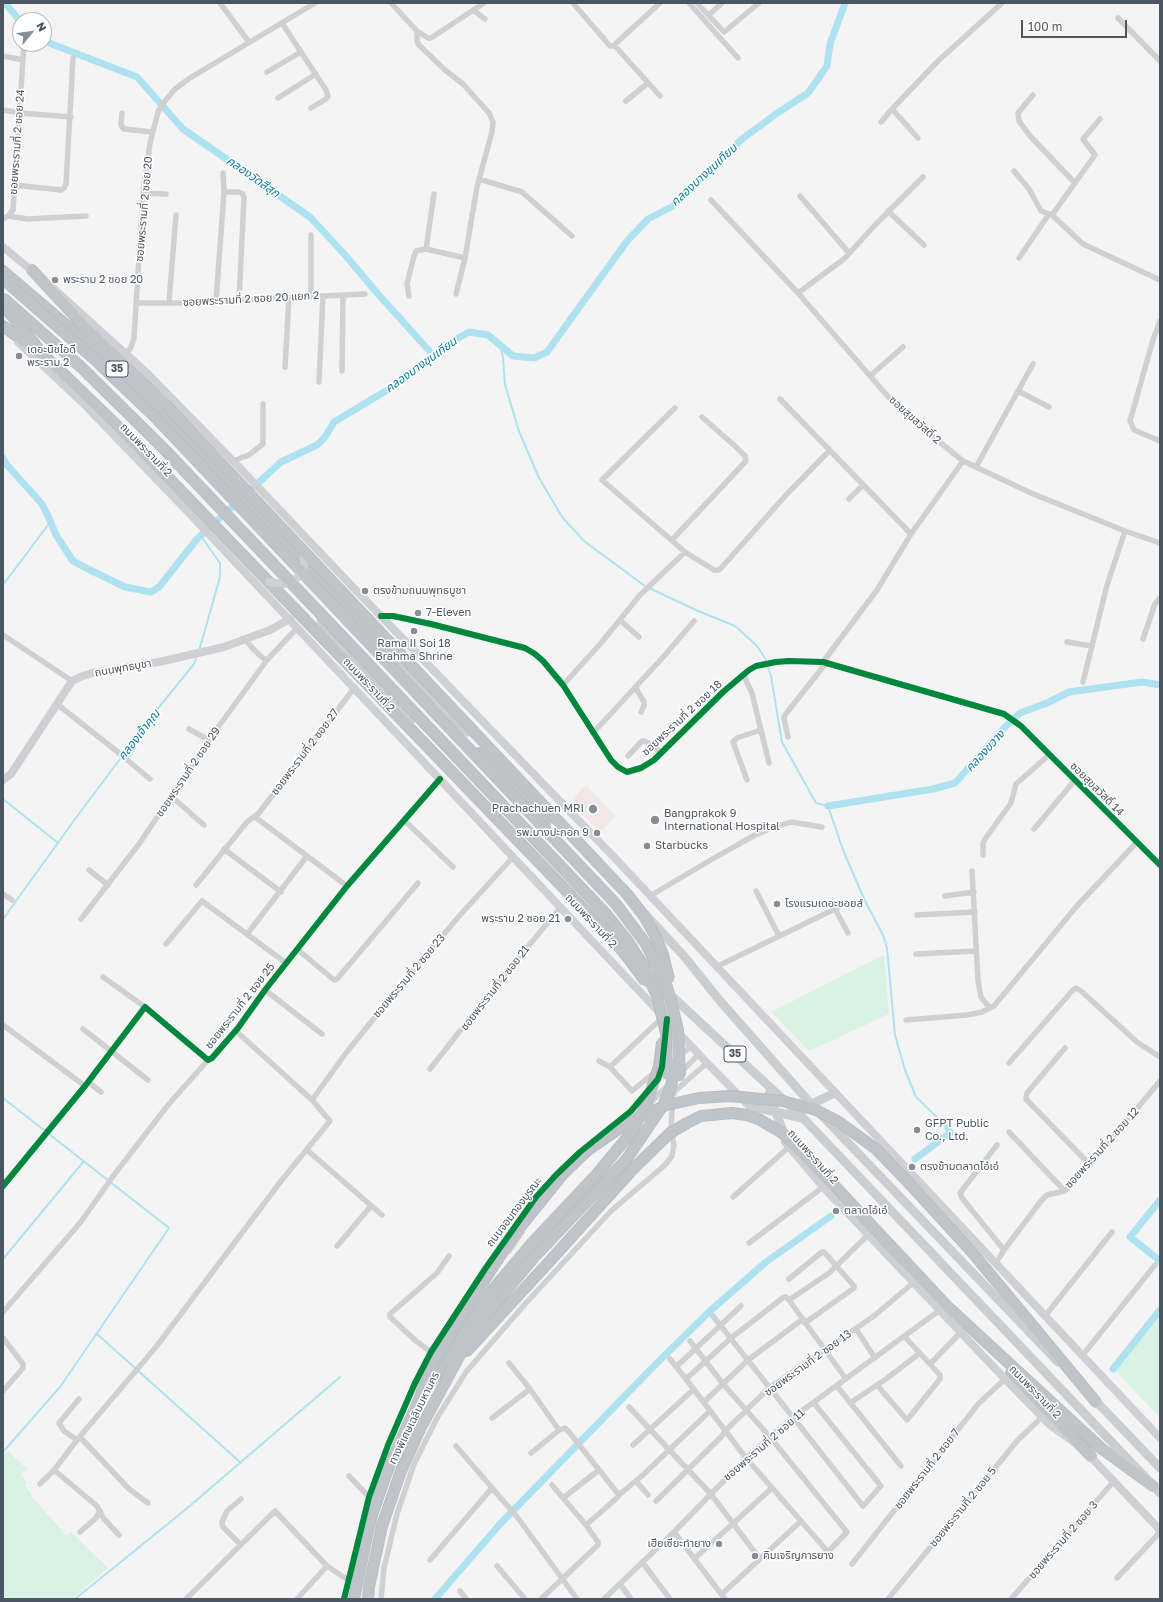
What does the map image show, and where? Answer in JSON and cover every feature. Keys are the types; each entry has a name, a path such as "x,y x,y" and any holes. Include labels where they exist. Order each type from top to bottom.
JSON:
{"highway":[{"path":"32,270 83,325 166,405 627,894 644,916 660,946 668,976 669,1017"},
{"name":"35","path":"3,271 112,364 224,476 344,602"},
{"path":"3,279 92,356 169,432 602,888 626,916 646,944 666,984 669,1017 680,1044 680,1076"},
{"path":"20,285 83,325"},
{"path":"3,298 81,367 163,448 592,898 618,928 643,965 657,996 666,1033 665,1071"},
{"path":"3,304 49,360 130,438 621,950 636,968 647,986 666,1033"},
{"name":"ถนนพระรามที่ 2","path":"3,304 92,383 201,494 320,620"},
{"path":"3,327 49,360"},
{"path":"344,602 417,692 546,821 613,891 641,924 657,949 670,976 675,996 679,1035 671,1086 664,1104 626,1160 536,1255 474,1329 455,1364"},
{"path":"320,620 530,837 620,934 642,965 656,996 662,1027 662,1046 659,1066 646,1106 630,1134 596,1175 532,1243 494,1288 419,1400"},
{"path":"419,1400 427,1376 460,1318 514,1236 563,1174 588,1150 617,1130 643,1115 667,1105 699,1098 730,1096 783,1101 816,1110 839,1122 876,1149 971,1251 1096,1402"},
{"path":"455,1364 634,1168 670,1133 701,1116 732,1113 747,1115 760,1120 781,1132 802,1151 906,1262 944,1309 1091,1456"},
{"path":"944,1309 1102,1449 1157,1490"},
{"name":"ทางพิเศษเฉลิมมหานคร","path":"368,1599 382,1526 401,1471 420,1430 455,1364"},
{"name":"ทางพิเศษเฉลิมมหานคร","path":"353,1599 368,1531 376,1503 388,1469 419,1400"}],"main road":[{"name":"35","path":"3,247 32,270 127,353 235,463 650,896 1160,1438"},
{"name":"ถนนพระรามที่ 2","path":"3,327 82,402 355,687 561,908 669,1017 691,1046 789,1147 823,1187 868,1235 914,1283 944,1309 961,1332 1042,1417 1060,1433 1091,1456 1160,1531"},
{"path":"269,582 284,584 297,578 304,567 304,550"},
{"name":"35","path":"344,602 446,710 555,818 660,929 811,1104 1160,1468"},
{"name":"ถนนพุทธบูชา","path":"72,681 92,673 210,651 246,640 270,630 290,619"},
{"name":"ถนนพระรามที่ 2","path":"320,620 434,748 608,934 682,1006 803,1118 1157,1490"},
{"path":"3,780 11,774 72,681"},
{"path":"764,1081 789,1147"},
{"path":"811,1104 835,1093"},
{"path":"750,1106 803,1118"}],"street":[{"path":"220,3 249,42"},
{"name":"ซอยพระรามที่ 2 ซอย 20","path":"127,353 134,338 143,193 152,132 158,112 175,89 190,78 315,3"},
{"path":"391,3 417,31 428,38 431,38 484,3"},
{"path":"573,3 610,46 615,46 660,96"},
{"path":"615,46 660,3"},
{"path":"689,3 738,58"},
{"path":"697,3 724,32 759,3"},
{"path":"711,13 722,3"},
{"path":"881,122 951,48 1002,3"},
{"path":"473,10 485,19"},
{"path":"1118,18 1160,61"},
{"path":"282,23 326,90 328,96 326,99 311,108"},
{"path":"417,31 416,41 419,45 445,70 463,84 489,113 493,122 492,132 479,179 470,221 465,258 456,294"},
{"name":"ซอยพระรามที่ 2 ซอย 24","path":"6,217 13,210 24,52"},
{"path":"267,72 301,52"},
{"path":"3,56 23,60"},
{"path":"14,185 61,190 66,184 71,117 73,58"},
{"path":"278,98 316,74"},
{"path":"626,101 648,83"},
{"path":"1033,95 1018,113 1018,121 1030,136 1075,183"},
{"path":"892,109 918,138"},
{"path":"3,110 20,113 71,117"},
{"path":"122,113 121,125 124,129 152,132"},
{"path":"1019,258 1095,155 1083,140 1083,137 1100,119"},
{"path":"1014,171 1029,189 1041,211 1050,215 1083,244 1160,280"},
{"path":"216,302 224,192 223,173"},
{"path":"798,293 844,259 888,211 923,177"},
{"path":"479,179 522,192 572,236"},
{"path":"224,192 239,192 243,194 244,198 239,300"},
{"path":"143,193 166,194"},
{"path":"426,249 434,194"},
{"path":"800,196 849,253"},
{"name":"ซอยสุขสวัสดิ์ 2","path":"711,200 798,293 898,408 963,461 1031,493 1125,531 1160,543"},
{"path":"888,211 924,246"},
{"path":"169,302 176,215"},
{"path":"6,217 28,219 86,216"},
{"path":"311,235 311,296"},
{"path":"409,296 407,284 416,251 426,249 465,258"},
{"name":"ซอยพระรามที่ 2 ซอย 20 แยก 2","path":"137,303 216,302 365,294"},
{"path":"319,382 323,296"},
{"path":"342,371 343,296"},
{"path":"285,367 289,298"},
{"path":"1160,321 1153,340 1130,421 1134,430 1160,441"},
{"path":"870,376 903,347"},
{"path":"976,467 1033,364"},
{"path":"1018,391 1049,407"},
{"path":"780,399 911,534"},
{"path":"235,463 249,455 263,444 263,404"},
{"path":"675,408 602,480 685,552 714,570 719,570 830,450"},
{"path":"672,540 746,461 745,456 702,417"},
{"path":"788,737 784,718 785,715 825,663 877,590 911,534 963,461"},
{"path":"849,499 863,485"},
{"path":"1083,682 1107,585 1125,531"},
{"path":"563,684 650,585 685,552"},
{"path":"1143,639 1155,604 1160,598"},
{"name":"ซอยพระรามที่ 2 ซอย 18","path":"381,616 393,616 431,624 525,648 535,654 544,661 563,684 611,760 618,767 627,772 641,768 654,760 743,674 756,666 776,662 789,661 825,663 1004,714 1021,726"},
{"path":"620,620 639,637"},
{"path":"593,733 694,621"},
{"name":"ซอยพระรามที่ 2 ซอย 29","path":"81,919 139,844 209,740 267,660 298,628"},
{"path":"4,638 72,681"},
{"path":"246,640 254,650 267,660"},
{"path":"1067,642 1091,646"},
{"path":"743,674 752,693 769,763"},
{"name":"ซอยพระรามที่ 2 ซอย 27","path":"196,885 247,822 255,817 355,687"},
{"path":"635,688 644,702 641,712"},
{"path":"57,704 119,752 126,760 150,779"},
{"name":"ซอยสุขสวัสดิ์ 14","path":"1021,726 1136,843 1160,865"},
{"path":"189,729 209,740"},
{"path":"747,780 733,742 737,738 761,730"},
{"path":"628,756 642,741 645,741 662,753"},
{"path":"982,855 985,839 1011,803 1016,784 1022,777 1049,755"},
{"name":"ซอยพระรามที่ 2 ซอย 25","path":"3,1312 80,1223 114,1175 168,1105 236,1031 265,990 347,886 440,779"},
{"path":"1034,829 1075,780"},
{"path":"171,796 204,825"},
{"path":"255,817 347,886"},
{"path":"404,820 452,867"},
{"path":"650,896 755,835 772,828 791,822 822,827"},
{"path":"906,1020 967,1015 982,1012 994,1006 1076,907 1136,843"},
{"path":"224,849 281,892"},
{"path":"248,934 307,856"},
{"name":"ซอยพระรามที่ 2 ซอย 23","path":"312,1100 346,1053 410,974 461,914 513,857"},
{"path":"89,870 108,885"},
{"path":"972,871 976,951 981,997 988,1006 991,1007"},
{"path":"297,949 334,980 337,979 418,883"},
{"path":"756,891 779,936"},
{"path":"945,896 974,892"},
{"path":"3,894 12,900"},
{"path":"166,944 202,901 286,963"},
{"path":"716,967 841,906"},
{"name":"ซอยพระรามที่ 2 ซอย 21","path":"430,1069 500,980 561,908"},
{"path":"835,909 848,933"},
{"path":"917,915 975,912"},
{"path":"916,954 976,951"},
{"name":"ซอยพระรามที่ 2 ซอย 25","path":"103,976 145,1007 208,1060"},
{"path":"1009,1062 1076,988 1137,1042 1160,1057"},
{"path":"265,990 322,1034"},
{"path":"3,1186 87,1084 145,1007"},
{"path":"610,1068 669,1017"},
{"path":"665,1071 669,1017"},
{"path":"3,1025 87,1084 101,1092"},
{"path":"83,1029 148,1080"},
{"path":"40,1484 54,1470 156,1347 206,1283 281,1181 330,1121 312,1100 236,1031"},
{"path":"599,1061 610,1068 632,1091 654,1072 665,1071 691,1046"},
{"path":"1065,1048 1027,1093 1026,1099 1090,1165"},
{"name":"ถนนจอมทองบูรณะ","path":"353,1599 363,1543 379,1488 402,1428 414,1400 470,1308 527,1225 553,1190 576,1164 627,1122 638,1115 699,1054"},
{"path":"381,1599 384,1568 396,1514 414,1464 437,1418 466,1372 526,1302 611,1211 665,1165 672,1156 674,1145 671,1128 673,1096 675,1091 707,1063"},
{"name":"ถนนจอมทองบูรณะ","path":"344,1599 369,1497 388,1445 415,1383 431,1352 501,1245 536,1197 580,1152 632,1112 665,1071"},
{"name":"ซอยพระรามที่ 2 ซอย 12","path":"996,1263 1041,1200 1047,1195 1064,1191 1090,1165 1160,1081"},
{"path":"1008,1132 1064,1191"},
{"path":"997,1146 960,1193 962,1198 1004,1250"},
{"path":"733,1197 789,1147"},
{"path":"307,1150 382,1215"},
{"path":"749,1243 823,1187"},
{"path":"337,1246 371,1206"},
{"path":"1045,1316 1112,1232"},
{"path":"789,1300 829,1273 868,1235"},
{"path":"704,1402 748,1360 854,1288 854,1284 836,1267 826,1254 822,1252 789,1279"},
{"path":"431,1352 390,1317 390,1314 437,1273 449,1256"},
{"path":"1082,1356 1155,1265"},
{"name":"ซอยพระรามที่ 2 ซอย 13","path":"656,1501 722,1436 746,1410 770,1388 856,1329 914,1283"},
{"path":"686,1379 731,1338 786,1297 846,1379"},
{"path":"676,1367 741,1306"},
{"name":"ซอยพระรามที่ 2 ซอย 11","path":"604,1599 674,1532 710,1493 746,1458 792,1418 944,1309"},
{"path":"713,1316 863,1506 881,1486 814,1403"},
{"path":"856,1329 876,1358"},
{"path":"930,1364 961,1332"},
{"path":"877,1385 907,1420 940,1379 940,1375 905,1337"},
{"path":"3,1338 23,1364 23,1368 3,1391"},
{"path":"670,1360 746,1458 828,1552 847,1532 770,1437 723,1384 690,1341"},
{"path":"850,1403 920,1353"},
{"path":"509,1363 530,1389 559,1430"},
{"name":"ซอยพระรามที่ 2 ซอย 7","path":"852,1564 979,1403 1005,1378"},
{"path":"837,1386 900,1466"},
{"path":"492,1418 530,1389"},
{"path":"633,1445 694,1389"},
{"path":"79,1399 59,1423 64,1431 79,1438 130,1489 148,1503"},
{"path":"629,1407 710,1493 760,1559"},
{"path":"586,1525 636,1481 710,1411"},
{"name":"ซอยพระรามที่ 2 ซอย 5","path":"888,1599 1017,1441 1042,1417"},
{"path":"530,1453 559,1430 565,1428 619,1495"},
{"path":"456,1446 518,1518 577,1599"},
{"path":"54,1470 97,1506 111,1528 119,1535"},
{"path":"563,1498 600,1470"},
{"path":"349,1476 369,1497"},
{"path":"636,1481 648,1495"},
{"name":"ซอยพระรามที่ 2 ซอย 3","path":"1011,1599 1114,1481"},
{"path":"541,1599 563,1580 598,1545 598,1542 586,1525 552,1485"},
{"path":"430,1560 492,1488"},
{"path":"694,1558 772,1488"},
{"path":"240,1544 222,1527 222,1522 227,1511 241,1499"},
{"path":"186,1599 275,1511 328,1566 348,1580"},
{"path":"80,1532 96,1518 100,1512"},
{"path":"674,1532 723,1597 760,1559 801,1521"},
{"path":"1117,1578 1160,1531"},
{"path":"642,1562 670,1599"},
{"path":"297,1599 328,1566"},
{"path":"497,1566 525,1599"},
{"path":"620,1584 631,1599"},
{"path":"460,1591 466,1599"}],"shaded area":[{"name":"Prachachuen MRI","path":"586,785 616,816 600,832 570,802"}],"green space":[{"path":"884,955 889,1014 809,1051 771,1012"},
{"path":"1160,1314 1160,1418 1115,1370"},
{"path":"8,1451 27,1469 21,1474 27,1483 25,1485 33,1498 66,1535 71,1532 108,1568 72,1599 3,1599 3,1456"}],"waterway":[{"name":"คลองวัดสีสุก","path":"5,3 12,12"},
{"name":"คลองบางขุนเทียน","path":"3,458 7,465 42,504 56,535 73,561 125,587 151,592 159,587 197,539 281,462 317,445 325,437 334,422 389,389 451,342 469,332 488,335 513,356 534,358 547,352 627,241 648,219 673,206 742,139 808,93 827,66 830,44 845,3"},
{"name":"คลองวัดสีสุก","path":"52,44 137,77 183,129 310,217 433,355"},
{"path":"500,345 503,357 505,385 519,431 538,476 562,517 584,541 645,586 696,610 735,626 757,646 765,658 771,676 782,742 816,803 828,806 843,850 865,901 883,935 887,948 895,1035 905,1070 916,1097 948,1128"},
{"path":"3,585 51,521"},
{"name":"คลองเจ้าคุณ","path":"199,651 220,577 220,563 200,535"},
{"name":"คลองเจ้าคุณ","path":"3,919 78,815 160,706 194,664 197,655"},
{"name":"คลองขวาง","path":"828,806 933,789 955,783 1003,729 1020,713 1047,703 1069,692 1142,682 1160,685"},
{"path":"3,799 58,843"},
{"path":"3,1098 169,1228 60,1387 3,1452"},
{"path":"915,1159 950,1133 948,1128"},
{"path":"3,1259 84,1161"},
{"path":"1160,1200 1130,1237 1160,1261"},
{"path":"435,1599 501,1523 654,1366 710,1311 766,1262 831,1216"},
{"path":"1113,1369 1160,1310"},
{"path":"97,1334 241,1463"},
{"path":"75,1599 185,1510 340,1377"}],"cycle path":[{"path":"381,616 393,616 431,624 525,648 535,654 543,661 563,685 611,760 618,767 627,772 641,768 654,760 723,692 749,670 756,666 776,662 823,662 1004,714 1021,726 1160,865"},
{"path":"3,1186 85,1086 145,1007 208,1060 212,1058 238,1028 265,990 347,886 440,779"},
{"path":"344,1599 369,1497 388,1445 415,1383 431,1352 485,1269 536,1197 580,1152 631,1111 658,1079 662,1067 667,1019"}],"place":[{"name":"พระราม 2 ซอย 20","path":"55,280"},
{"name":"เดอะนิชไอดี พระราม 2","path":"19,356"},
{"name":"ตรงข้ามถนนพุทธบูชา","path":"365,591"},
{"name":"7-Eleven","path":"418,613"},
{"name":"Rama II Soi 18 Brahma Shrine","path":"414,631"},
{"name":"Prachachuen MRI","path":"593,809"},
{"name":"Bangprakok 9 International Hospital","path":"655,820"},
{"name":"รพ.บางปะกอก 9","path":"597,833"},
{"name":"Starbucks","path":"647,846"},
{"name":"โรงแรมเดอะชอยส์","path":"777,904"},
{"name":"พระราม 2 ซอย 21","path":"568,919"},
{"name":"GFPT Public Co., Ltd.","path":"917,1130"},
{"name":"ตรงข้ามตลาดโอ๋เอ๋","path":"912,1167"},
{"name":"ตลาดโอ๋เอ๋","path":"836,1211"},
{"name":"เฮียเซียะทำยาง","path":"719,1544"},
{"name":"คิมเจริญการยาง","path":"755,1556"}]}
